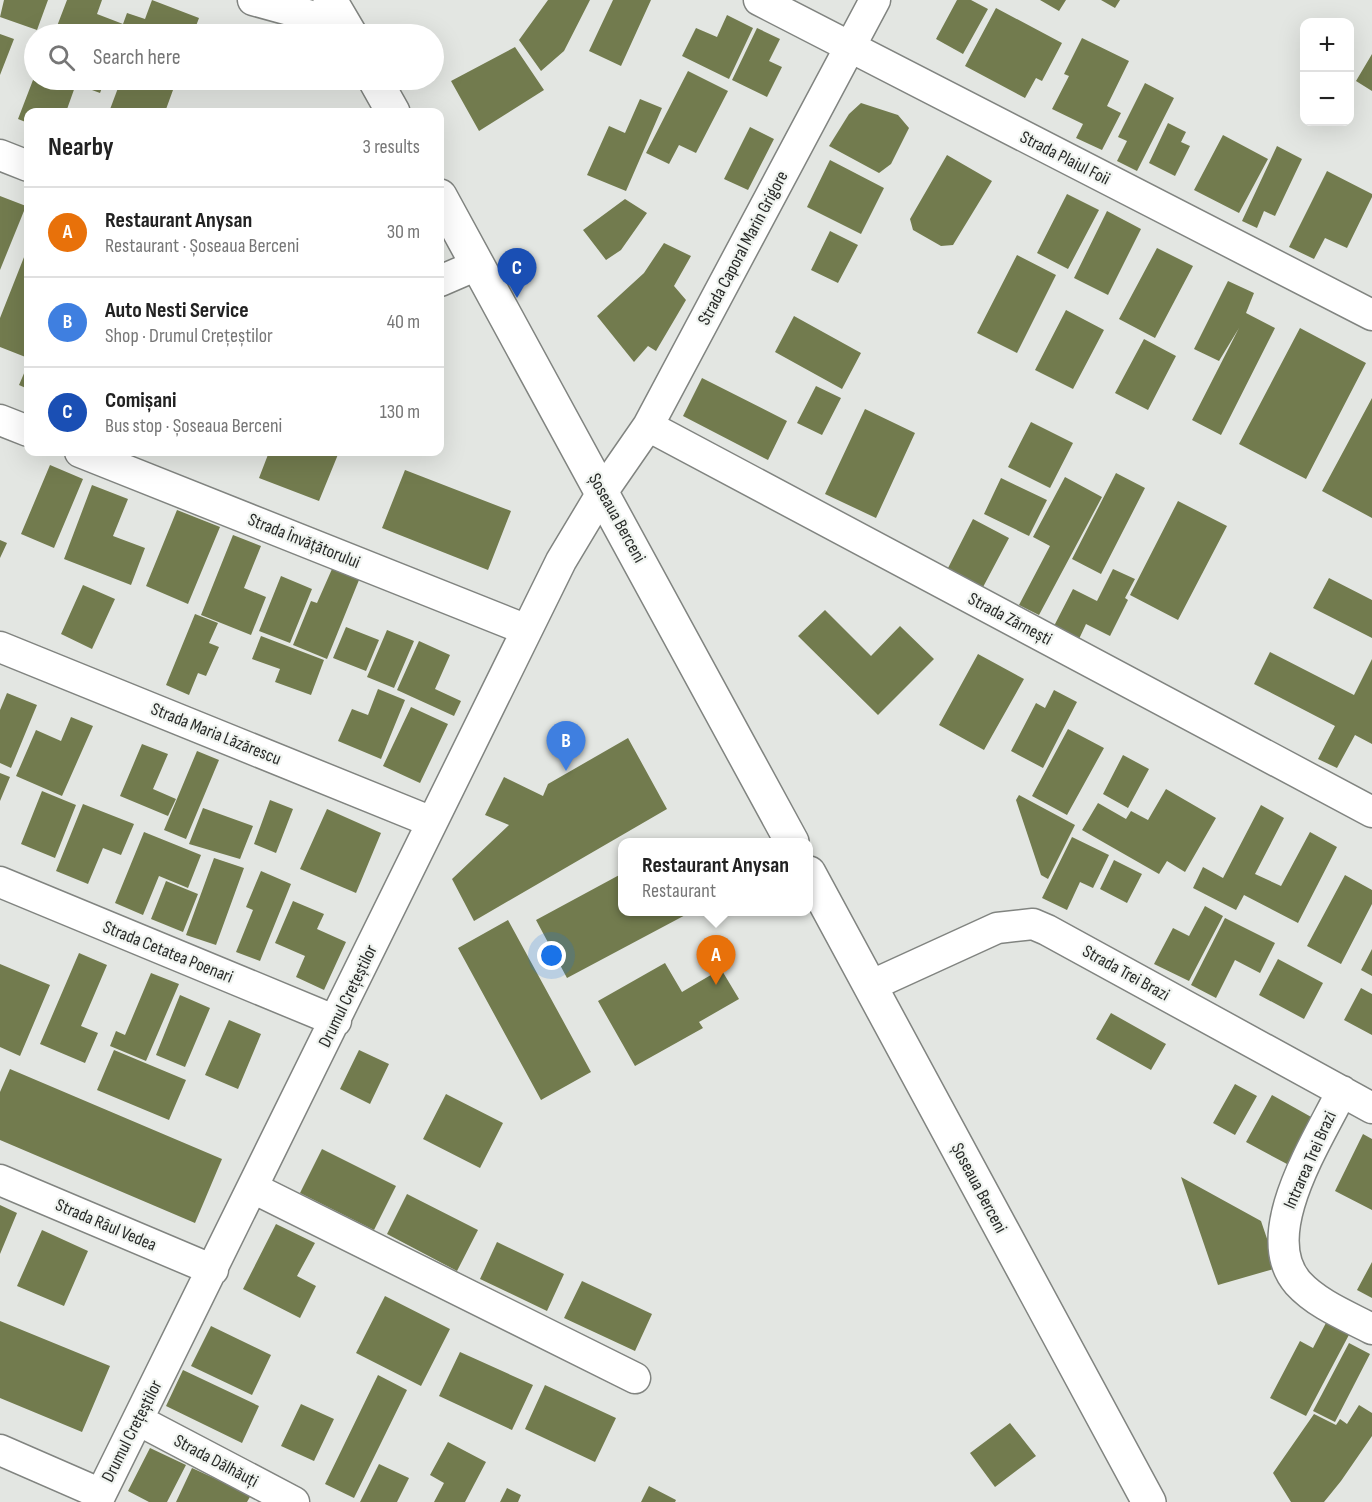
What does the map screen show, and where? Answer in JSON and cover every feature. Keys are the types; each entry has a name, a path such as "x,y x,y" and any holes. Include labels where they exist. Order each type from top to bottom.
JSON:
{"main road":[{"path":"381,90 391,108"},
{"name":"Șoseaua Berceni","path":"444,203 603,491 789,838"},
{"name":"Șoseaua Berceni","path":"813,880 1149,1502"}],"street":[{"path":"253,0 341,20"},
{"name":"Strada Plaiul Foii","path":"759,0 1372,315"},
{"name":"Strada Caporal Marin Grigore","path":"603,491 648,426 875,0"},
{"path":"0,155 24,164"},
{"path":"444,278 477,265"},
{"path":"0,420 24,429"},
{"name":"Strada Zărnești","path":"648,426 1372,812"},
{"name":"Strada Învățătorului","path":"90,456 527,630"},
{"name":"Drumul Crețeștilor","path":"99,1498 561,561 603,491"},
{"name":"Strada Maria Lăzărescu","path":"0,647 432,822"},
{"name":"Strada Cetatea Poenari","path":"0,882 336,1021"},
{"name":"Strada Trei Brazi","path":"870,986 997,928 1033,924 1372,1108"},
{"name":"Intrarea Trei Brazi","path":"1342,1091 1292,1192 1284,1219 1284,1244 1287,1263 1296,1281 1308,1293 1372,1329"},
{"name":"Strada Râul Vedea","path":"0,1180 213,1270"},
{"path":"253,1188 635,1378"},
{"name":"Strada Dălhăuți","path":"138,1420 294,1502"},
{"path":"0,1450 99,1498"}],"building":[{"path":"4,0 48,0 39,24 24,25 0,17"},
{"path":"67,0 102,0 97,14 123,24 58,24"},
{"path":"152,0 199,18 197,24 123,24 127,13 145,19"},
{"path":"548,0 590,0 564,51 541,71 519,40"},
{"path":"613,0 651,0 621,66 589,51"},
{"path":"957,0 971,0 988,9 963,54 936,39"},
{"path":"1040,0 1066,0 1059,11"},
{"path":"1101,0 1120,0 1115,8"},
{"path":"996,8 1062,43 1042,81 1036,78 1025,98 965,66"},
{"path":"727,15 753,28 729,79 682,56 696,28 717,37"},
{"path":"757,28 780,39 769,61 782,67 767,97 732,80"},
{"path":"0,34 14,39 0,75"},
{"path":"1082,38 1129,61 1107,106 1121,113 1102,150 1076,138 1083,124 1052,109 1069,76 1064,74"},
{"path":"515,47 544,90 479,131 451,81"},
{"path":"1372,54 1372,91 1356,81"},
{"path":"688,71 728,91 696,153 679,145 669,164 646,153"},
{"path":"1145,83 1174,98 1137,171 1117,161 1127,141 1118,137"},
{"path":"29,90 74,90 67,108 24,108 24,121 18,119"},
{"path":"117,90 173,90 166,108 110,108"},
{"path":"640,99 662,108 626,191 587,175 609,126 625,133"},
{"path":"861,103 898,115 909,128 891,164 879,173 829,146 849,114"},
{"path":"1168,123 1186,132 1181,142 1190,146 1175,176 1149,163"},
{"path":"750,127 774,139 748,190 724,179"},
{"path":"1223,135 1268,159 1239,213 1194,190"},
{"path":"1277,146 1302,159 1275,216 1264,211 1257,228 1242,221"},
{"path":"947,155 992,181 953,245 941,246 913,230 910,219"},
{"path":"830,160 884,188 861,234 807,207"},
{"path":"1327,171 1372,194 1372,197 1347,248 1325,238 1314,259 1289,247"},
{"path":"1067,194 1099,210 1068,269 1037,253"},
{"path":"0,196 24,205 24,211 0,270"},
{"path":"625,199 647,213 621,250 606,260 583,230"},
{"path":"1107,211 1141,229 1108,295 1074,278"},
{"path":"830,231 858,245 838,283 811,270"},
{"path":"664,243 691,256 674,286 686,300 656,351 648,346 634,362 597,316 644,273"},
{"path":"1157,248 1193,266 1155,338 1119,319"},
{"path":"1017,255 1056,275 1017,353 977,333"},
{"path":"24,257 24,356 0,347 0,318"},
{"path":"1228,281 1254,293 1246,313 1275,328 1221,435 1192,420 1239,328 1219,361 1194,349"},
{"path":"1066,310 1104,330 1073,389 1035,370"},
{"path":"794,316 861,353 842,389 775,352"},
{"path":"1300,328 1366,363 1306,479 1239,444"},
{"path":"1144,339 1176,356 1148,410 1115,393"},
{"path":"24,373 24,387 19,385"},
{"path":"702,378 787,421 768,460 683,416"},
{"path":"816,386 841,398 822,435 797,423"},
{"path":"1372,398 1372,518 1322,491"},
{"path":"865,409 915,433 876,518 825,494"},
{"path":"1031,422 1073,443 1050,488 1008,467"},
{"path":"267,456 337,456 319,501 259,478"},
{"path":"50,465 83,479 54,548 21,534"},
{"path":"405,470 511,511 488,570 382,528"},
{"path":"1116,473 1145,488 1101,574 1072,559"},
{"path":"1065,477 1102,497 1039,615 1019,605 1050,546 1033,537"},
{"path":"1001,478 1047,500 1029,536 984,514"},
{"path":"92,485 128,499 113,536 145,548 131,585 64,559"},
{"path":"1178,501 1227,526 1178,620 1130,595"},
{"path":"177,510 220,527 188,604 146,586"},
{"path":"973,519 1009,538 982,589 947,570"},
{"path":"233,535 261,546 244,588 266,597 251,635 201,615"},
{"path":"0,540 7,543 0,558"},
{"path":"332,569 359,580 327,659 293,645 311,601 317,603"},
{"path":"1113,569 1135,579 1125,598 1128,600 1110,636 1086,624 1079,639 1054,626 1073,589 1097,601"},
{"path":"281,576 312,589 290,643 259,631"},
{"path":"1329,578 1372,600 1372,638 1313,608"},
{"path":"83,585 115,599 92,649 61,634"},
{"path":"825,610 871,656 900,626 934,659 878,715 798,636"},
{"path":"195,614 218,623 209,643 219,647 206,676 198,673 189,695 166,685"},
{"path":"346,627 379,640 366,671 333,658"},
{"path":"387,630 414,641 394,688 367,677"},
{"path":"261,636 324,660 311,695 275,682 280,669 252,659"},
{"path":"419,641 450,655 435,689 461,701 454,716 397,690"},
{"path":"1270,652 1354,695 1372,659 1372,744 1355,735 1337,768 1318,759 1335,726 1254,684"},
{"path":"978,654 1024,679 984,750 939,725"},
{"path":"378,689 405,700 381,759 338,741 352,709 368,715"},
{"path":"1054,690 1077,702 1043,768 1011,751 1036,703 1045,708"},
{"path":"7,693 37,705 11,768 0,763 0,710"},
{"path":"411,707 448,724 420,783 383,766"},
{"path":"71,717 93,726 62,796 16,776 36,730 61,741"},
{"path":"1068,729 1104,748 1067,815 1032,796"},
{"path":"628,738 667,809 474,921 452,879 509,825 485,815 504,777 543,796 548,784"},
{"path":"142,744 168,754 153,789 176,799 168,816 120,796"},
{"path":"197,751 219,760 186,839 164,830"},
{"path":"1123,755 1149,769 1128,808 1103,794"},
{"path":"0,773 10,777 0,801"},
{"path":"1166,789 1216,818 1185,872 1167,861 1159,874 1082,830 1098,803 1126,819 1131,811 1148,820"},
{"path":"42,791 76,805 55,858 21,844"},
{"path":"1019,795 1075,825 1048,879 1041,875 1016,800"},
{"path":"270,800 293,809 276,853 254,844"},
{"path":"83,804 134,824 121,855 103,848 88,884 56,871"},
{"path":"1261,805 1284,818 1255,874 1281,886 1310,832 1337,847 1298,923 1244,895 1236,910 1193,888 1203,867 1223,878"},
{"path":"203,808 253,826 240,859 189,844"},
{"path":"327,809 381,833 356,893 300,869"},
{"path":"144,832 201,855 188,888 159,876 143,915 115,903"},
{"path":"1072,837 1109,855 1093,888 1080,882 1067,910 1042,898"},
{"path":"214,858 244,868 216,945 186,935"},
{"path":"1114,860 1142,874 1127,903 1100,889"},
{"path":"261,871 291,884 260,961 236,952 253,910 246,907"},
{"path":"1345,875 1372,890 1372,904 1341,964 1307,946"},
{"path":"618,876 618,916 683,916 567,978 536,920"},
{"path":"166,881 198,894 183,932 151,919"},
{"path":"293,901 324,914 317,929 346,942 324,990 296,977 305,956 275,943"},
{"path":"1205,906 1223,916 1189,981 1154,964 1173,928 1189,936"},
{"path":"1225,918 1275,943 1260,973 1235,960 1216,998 1191,985"},
{"path":"508,920 591,1072 541,1100 458,948"},
{"path":"1372,949 1372,976 1361,970"},
{"path":"79,953 107,965 81,1026 98,1033 85,1063 40,1044"},
{"path":"1278,959 1323,983 1304,1019 1259,995"},
{"path":"665,963 682,992 721,969 739,999 699,1022 703,1028 635,1066 598,1001"},
{"path":"0,964 50,985 20,1056 0,1047"},
{"path":"151,973 179,984 146,1061 110,1046 116,1031 125,1035"},
{"path":"1361,988 1372,994 1372,1035 1344,1020"},
{"path":"180,995 210,1008 185,1067 156,1055"},
{"path":"1111,1013 1166,1044 1151,1070 1096,1039"},
{"path":"229,1020 261,1034 238,1089 205,1075"},
{"path":"114,1050 186,1080 169,1120 97,1090"},
{"path":"359,1050 389,1064 370,1104 340,1089"},
{"path":"10,1069 222,1159 195,1223 0,1140 0,1092"},
{"path":"1235,1084 1257,1096 1235,1135 1213,1123"},
{"path":"446,1094 503,1123 480,1168 423,1139"},
{"path":"1272,1095 1313,1118 1287,1164 1246,1142"},
{"path":"1363,1134 1372,1139 1372,1210 1335,1191"},
{"path":"322,1149 396,1186 374,1230 300,1193"},
{"path":"1181,1177 1261,1221 1277,1268 1218,1285"},
{"path":"407,1194 478,1230 457,1271 387,1234"},
{"path":"0,1205 17,1213 0,1254"},
{"path":"276,1224 315,1243 297,1276 316,1286 300,1318 243,1289"},
{"path":"42,1230 88,1251 64,1306 17,1286"},
{"path":"497,1242 564,1274 547,1311 480,1279"},
{"path":"1372,1262 1372,1298 1357,1290"},
{"path":"582,1281 652,1314 635,1351 564,1318"},
{"path":"385,1296 450,1329 421,1386 356,1353"},
{"path":"1328,1319 1351,1331 1306,1416 1270,1398 1300,1341 1313,1348"},
{"path":"0,1321 110,1366 82,1432 0,1398"},
{"path":"211,1326 271,1355 252,1395 191,1366"},
{"path":"1349,1343 1370,1354 1335,1422 1313,1411"},
{"path":"460,1352 533,1385 512,1430 439,1396"},
{"path":"183,1370 259,1406 242,1443 166,1406"},
{"path":"378,1375 407,1390 354,1498 325,1484"},
{"path":"545,1385 616,1418 595,1462 525,1429"},
{"path":"301,1404 334,1419 314,1461 281,1446"},
{"path":"1359,1405 1372,1413 1372,1436 1341,1481 1324,1502 1291,1502 1273,1473 1314,1414 1336,1425 1340,1419 1347,1424"},
{"path":"1010,1423 1036,1456 995,1487 970,1453"},
{"path":"448,1442 486,1462 465,1502 434,1502 444,1483 430,1475"},
{"path":"150,1448 186,1465 167,1502 149,1502 128,1491"},
{"path":"379,1464 409,1478 397,1502 360,1502"},
{"path":"192,1468 251,1495 247,1502 176,1502"},
{"path":"649,1486 676,1500 675,1502 641,1502"},
{"path":"507,1488 521,1495 518,1502 500,1502"}],"place":[{"name":"Comișani","path":"517,298"},
{"name":"Auto Nesti Service","path":"566,771"},
{"name":"Restaurant Anysan","path":"716,985"}]}
